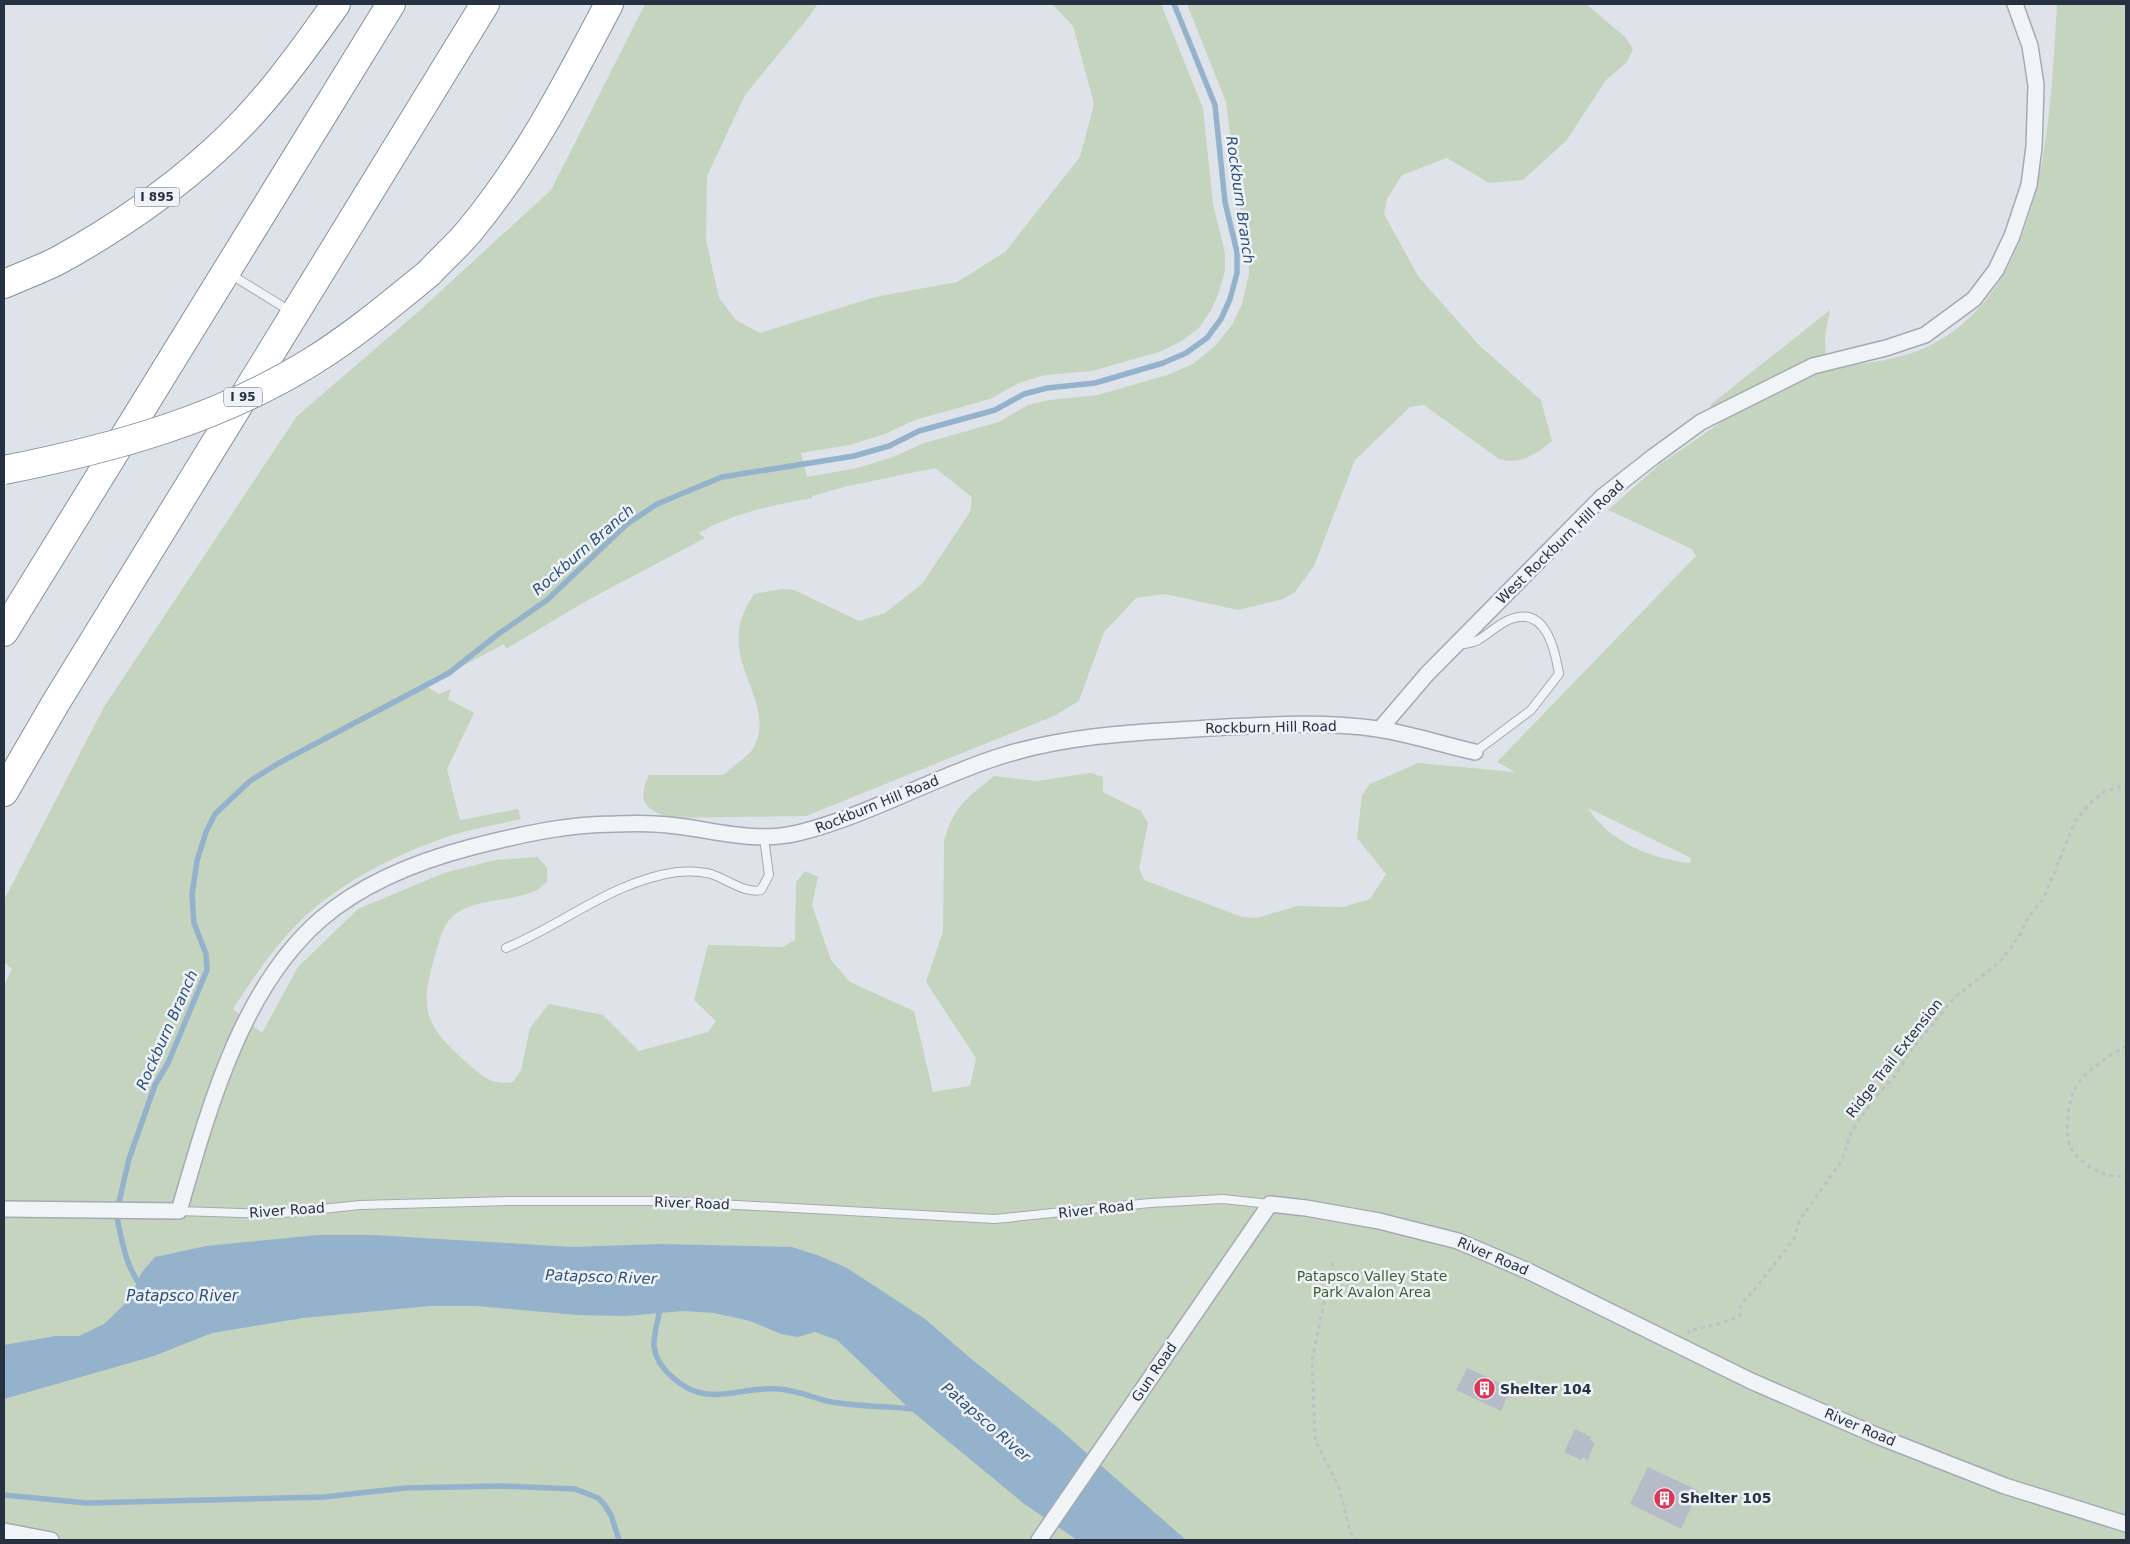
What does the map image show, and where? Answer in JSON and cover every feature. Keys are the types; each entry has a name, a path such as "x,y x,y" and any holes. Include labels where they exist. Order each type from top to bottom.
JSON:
{"highway":[{"name":"I 895","path":"4,284 58,260 124,220 174,185 216,149 284,76 336,4"},
{"path":"4,632 391,4"},
{"name":"I 95","path":"4,792 54,704 485,4"},
{"path":"4,470 90,452 160,432 220,409 265,388 312,362 372,320 429,272 470,230 515,172 551,114 609,4"}],"street":[{"name":"West Rockburn Hill Road","path":"1380,729 1427,674 1602,498 1702,422 1813,366 1886,348 1925,335 1974,299 1996,270 2012,236 2029,185 2035,127 2036,85 2030,46 2015,4"},
{"name":"Rockburn Hill Road","path":"179,1211 206,1117 236,1043 263,991 292,951 320,920 353,895 390,875 442,855 554,828 613,824 675,826 721,834 764,838 786,836 828,826 955,772 1000,756 1045,745 1147,731 1324,724 1380,729 1476,752"},
{"name":"River Road","path":"1270,1204 1306,1208 1379,1221 1458,1241 1530,1272 1752,1381 1880,1437 2005,1486 2126,1524"},
{"name":"Gun Road","path":"1040,1539 1270,1204"},
{"name":"River Road","path":"4,1209 179,1211"},
{"path":"4,1531 51,1540"}],"lane":[{"path":"226,272 294,314"},
{"path":"1455,646 1477,641 1511,619 1528,617 1538,621 1554,644 1559,674 1531,710 1476,752"},
{"path":"506,948 537,935 602,896 652,878 676,872 709,874 751,892 761,890 769,876 764,838"},
{"name":"River Road","path":"179,1211 274,1214 360,1205 511,1201 664,1201 995,1219 1150,1203 1223,1199 1270,1204"}],"path":[{"name":"Ridge Trail Extension","path":"1695,1337 1688,1330 1718,1324 1740,1316 1741,1304 1755,1289 1794,1238 1799,1221 1842,1160 1851,1132 1877,1094 1895,1076 1911,1050 1956,997 2000,962 2022,932 2025,922 2044,898 2075,822 2089,804 2105,792 2126,785"},
{"path":"2126,1046 2107,1056 2076,1087 2068,1109 2070,1146 2088,1166 2112,1178 2126,1176"},
{"path":"1333,1262 1312,1359 1315,1440 1338,1485 1351,1534 1358,1540"}],"green space":[{"name":"Patapsco Valley State Park Avalon Area","path":"645,4 818,4 745,95 707,176 706,240 719,298 736,320 760,333 875,297 957,282 1005,252 1080,157 1094,104 1073,26 1052,4 1161,4 1203,108 1213,204 1225,253 1225,271 1218,295 1210,312 1198,329 1180,342 1159,352 1092,371 1045,375 1019,383 990,399 915,420 885,434 850,445 801,453 807,477 857,468 893,457 924,443 999,422 1028,405 1049,400 1098,395 1167,375 1193,364 1215,346 1232,325 1242,304 1249,274 1249,251 1238,199 1226,102 1187,4 1586,4 1625,37 1633,49 1627,62 1606,80 1566,141 1523,180 1489,183 1447,158 1402,175 1387,199 1384,214 1418,276 1478,344 1541,400 1552,441 1540,451 1520,460 1506,461 1499,459 1424,405 1410,407 1355,460 1314,566 1295,592 1283,599 1238,610 1165,594 1136,598 1104,632 1079,701 1054,716 806,816 669,818 654,811 645,802 643,797 649,775 723,775 745,758 754,747 759,729 758,711 741,657 739,638 742,617 754,594 781,589 794,590 859,621 885,613 922,584 970,512 972,497 935,468 848,486 812,496 812,498 768,507 725,520 699,533 705,538 586,601 506,649 504,644 425,686 439,694 451,689 448,699 474,713 447,769 460,820 518,809 521,819 446,837 419,847 355,879 311,911 289,933 259,970 233,1009 262,1033 298,967 358,909 444,873 495,860 537,857 547,867 547,882 538,890 525,895 471,906 452,917 440,938 427,987 429,1014 433,1026 441,1037 483,1076 498,1082 513,1082 521,1070 530,1028 549,1004 603,1015 639,1051 708,1032 716,1021 694,1000 708,945 783,947 795,940 796,882 805,871 818,877 812,905 831,960 850,982 914,1011 933,1092 970,1086 976,1058 926,982 943,931 944,841 957,810 969,797 994,776 1036,781 1091,773 1103,777 1103,792 1141,811 1148,823 1139,868 1144,880 1242,917 1256,918 1297,906 1343,907 1370,899 1386,874 1357,838 1362,795 1370,784 1418,763 1515,772 1497,762 1696,556 1692,549 1608,510 1659,465 1720,423 1710,405 1830,310 1825,337 1826,371 1891,359 1929,346 1968,319 1998,284 2020,242 2035,196 2045,147 2051,97 2057,4 2126,4 2126,1540 4,1540 4,985 12,969 4,962 4,900 104,707 297,416 418,312 551,190","holes":["1588,808 1691,858 1690,863 1676,861 1661,858 1633,847 1607,830"]}],"water":[{"name":"Patapsco River","path":"317,1235 374,1235 572,1247 659,1244 792,1247 820,1256 847,1268 925,1319 969,1357 1057,1427 1186,1540 1077,1540 1023,1503 914,1413 837,1340 815,1332 798,1337 781,1334 750,1321 714,1313 683,1311 626,1316 577,1315 476,1306 430,1306 303,1318 212,1333 154,1356 4,1399 4,1345 55,1336 79,1336 104,1324 128,1301 142,1272 155,1257 206,1246"}],"building":[{"name":"Shelter 104","path":"1467,1368 1511,1388 1501,1411 1456,1390"},
{"path":"1575,1429 1591,1437 1590,1440 1595,1443 1588,1460 1582,1457 1581,1460 1564,1452"},
{"name":"Shelter 105","path":"1648,1467 1699,1491 1681,1529 1630,1504"}],"waterway":[{"name":"Rockburn Branch","path":"119,1202 129,1159 155,1085 168,1063 207,970 206,954 194,923 192,894 197,861 206,832 215,814 250,781 279,763 449,673 497,635 547,600 627,524 657,504 722,477 854,456 889,446 919,431 995,410 1024,394 1047,388 1095,383 1163,363 1186,353 1207,338 1221,319 1230,299 1237,273 1237,252 1225,202 1215,105 1174,4"},
{"path":"117,1218 128,1262 141,1286"},
{"path":"660,1306 654,1342 658,1360 671,1376 698,1392 724,1394 750,1390 779,1389 838,1403 914,1409"},
{"path":"4,1495 87,1503 324,1497 405,1488 502,1486 575,1489 598,1498 604,1504 611,1515 619,1540"}],"place":[{"name":"Shelter 104","path":"1484,1389"},
{"name":"Shelter 105","path":"1664,1498"}]}
